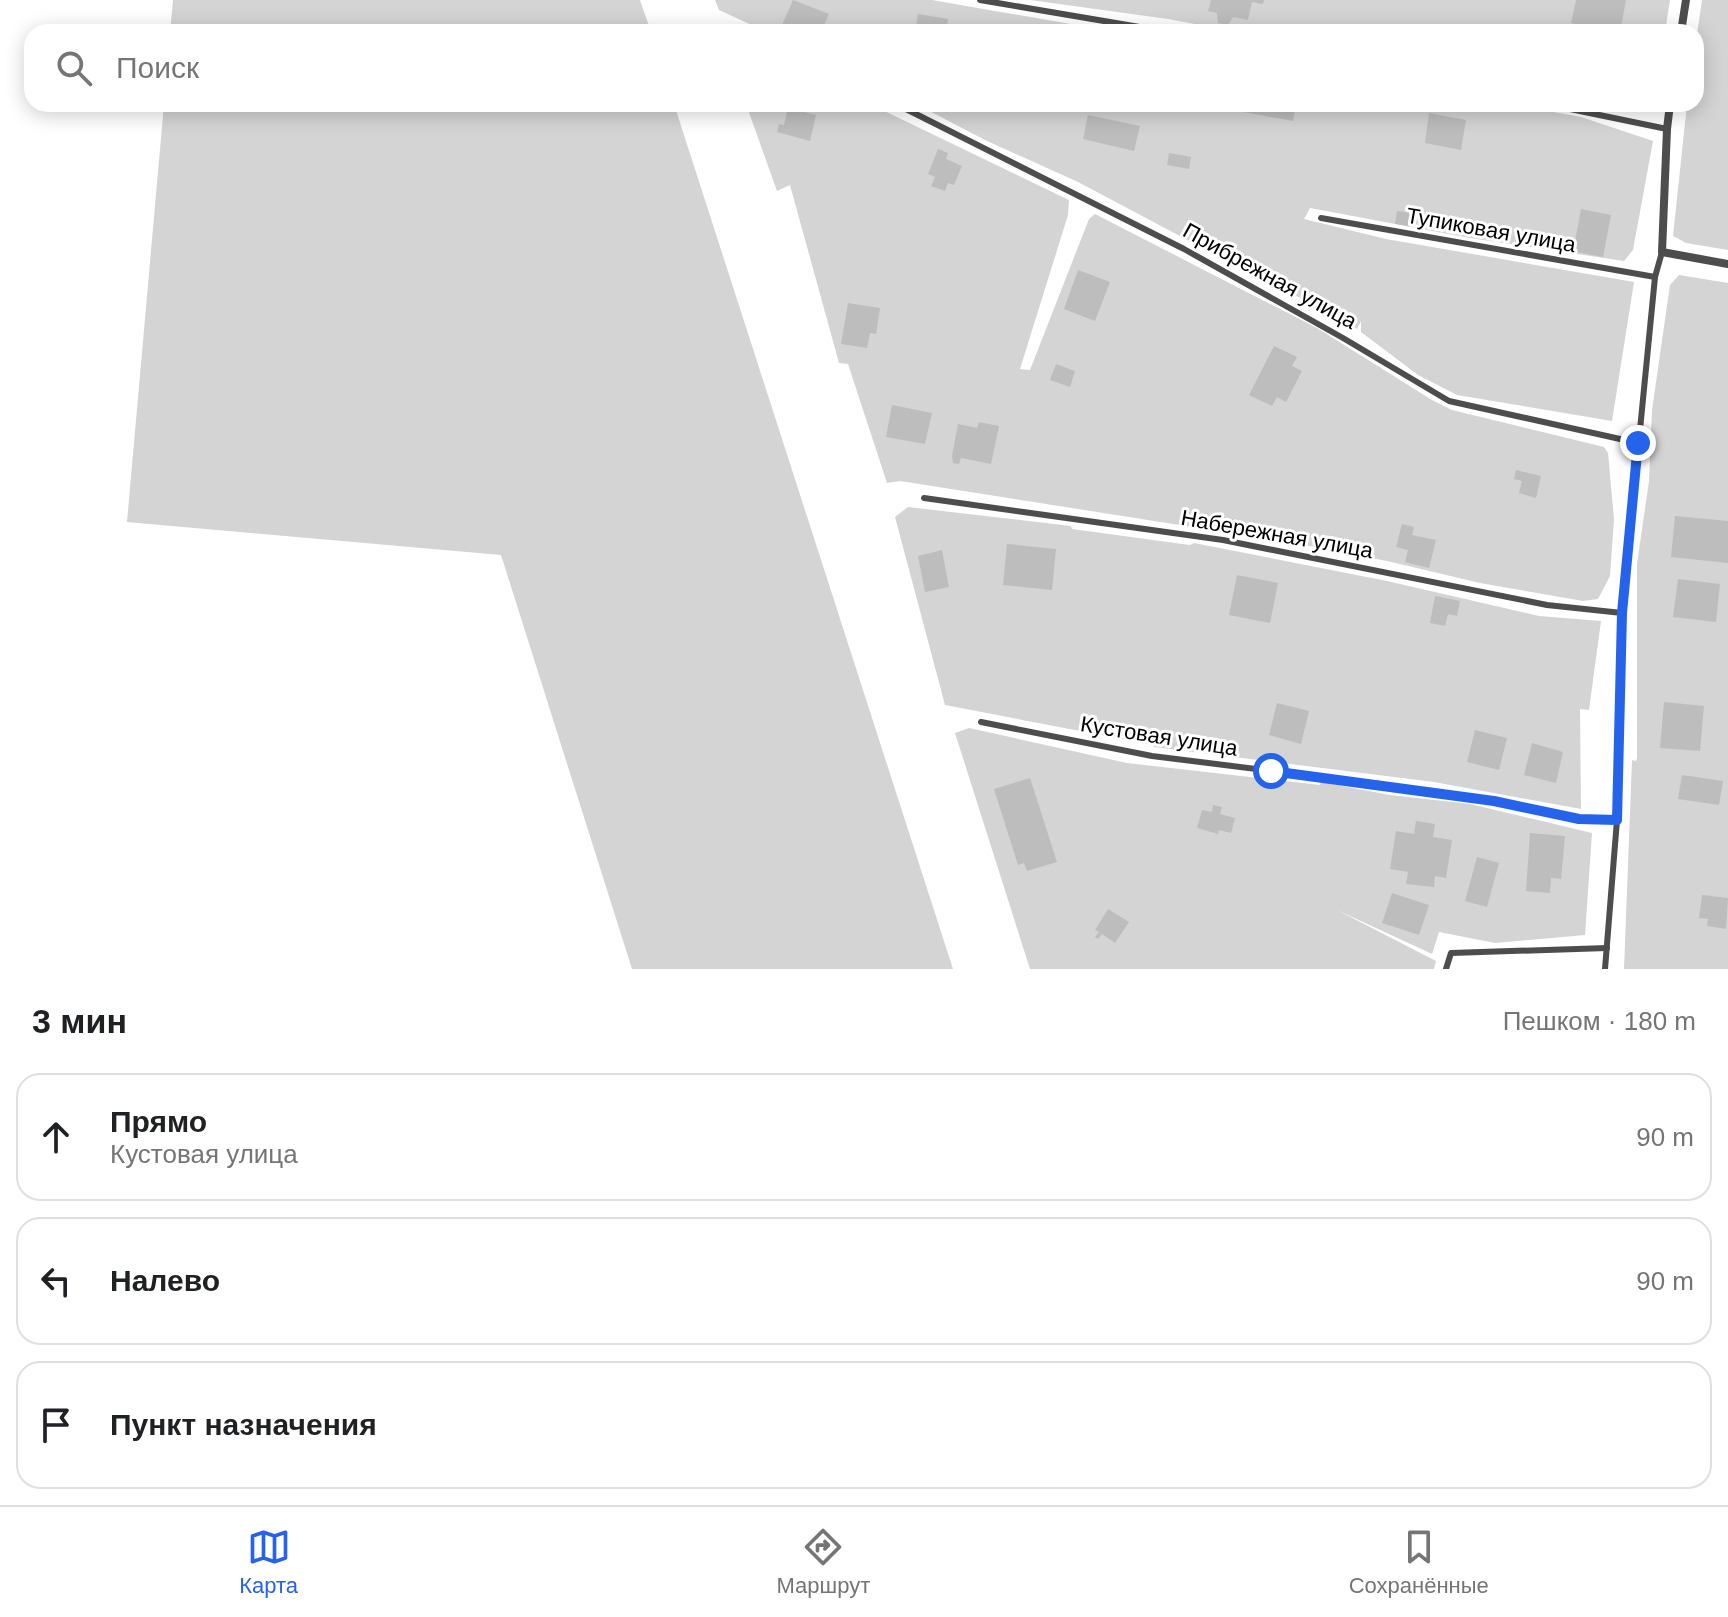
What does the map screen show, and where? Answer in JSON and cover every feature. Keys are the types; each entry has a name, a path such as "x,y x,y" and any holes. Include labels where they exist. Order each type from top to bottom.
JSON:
{"street":[{"path":"1682,24 1686,0"},
{"path":"1669,112 1662,252 1728,264"}],"lane":[{"path":"980,0 1122,24"},
{"name":"Прибрежная улица","path":"912,112 1184,249 1449,401 1638,443"},
{"path":"1585,112 1667,129"},
{"name":"Тупиковая улица","path":"1321,218 1655,277"},
{"path":"1605,969 1617,820 1622,613 1655,277 1662,252"},
{"name":"Набережная улица","path":"924,498 1223,540 1547,605 1622,613"},
{"name":"Кустовая улица","path":"981,722 1152,756 1406,788 1494,801 1579,819 1617,820"},
{"path":"1446,969 1451,953 1607,948"}],"shaded area":[{"path":"173,0 640,0 648,24 171,24"},
{"path":"715,0 932,0 1071,24 750,24 719,10"},
{"path":"1030,0 1670,0 1666,24 1195,24"},
{"path":"1702,0 1728,0 1728,250 1686,243 1673,236 1686,112 1704,112 1704,24 1698,24"},
{"path":"163,112 677,112 953,969 632,969 501,555 127,522"},
{"path":"749,112 887,112 1069,200 1068,215 1020,369 1030,370 1089,219 1095,214 1317,328 1452,410 1604,447 1608,453 1614,519 1610,576 1598,599 1583,601 1480,583 1294,543 900,481 887,483 848,364 839,363 790,185 777,191"},
{"path":"931,112 1554,112 1581,117 1653,141 1633,250 1624,261 1470,238 1310,208 1304,219 1386,239 1634,282 1612,421 1457,395 1418,375 1361,332 1361,321 1357,329 1078,182"},
{"path":"1679,275 1728,283 1728,969 1624,969 1632,760 1636,761 1637,758 1637,564 1649,481 1652,410 1670,285"},
{"path":"908,507 1071,526 1072,529 1190,545 1194,543 1387,581 1539,616 1601,621 1589,710 1580,709 1581,809 1434,782 1154,747 945,705 895,517"},
{"path":"969,728 1127,763 1320,785 1321,782 1390,795 1470,804 1592,833 1585,935 1495,943 1439,932 1432,954 1337,910 1436,961 1434,969 1030,969 955,733"}],"building":[{"path":"793,0 829,14 825,24 782,24"},
{"path":"1211,0 1264,0 1263,4 1252,2 1248,20 1233,17 1229,24 1218,23 1217,13 1208,11"},
{"path":"1576,0 1626,0 1622,24 1571,23"},
{"path":"918,14 948,19 947,24 916,24"},
{"path":"787,112 816,115 810,141 777,132 779,124 784,125"},
{"path":"1243,112 1295,112 1293,121"},
{"path":"1429,113 1466,120 1461,150 1425,143"},
{"path":"1088,115 1140,126 1134,151 1083,139"},
{"path":"938,149 948,153 946,159 962,166 954,185 948,183 945,191 931,186 935,177 928,174"},
{"path":"1169,153 1191,157 1189,169 1167,165"},
{"path":"1409,206 1417,207 1414,227 1395,224 1397,211 1408,212"},
{"path":"1581,209 1611,215 1603,257 1561,249 1563,240 1575,242"},
{"path":"1078,270 1110,282 1095,321 1064,309"},
{"path":"848,303 880,308 876,334 870,333 867,348 841,344"},
{"path":"1274,346 1297,357 1292,366 1302,371 1286,402 1277,397 1272,406 1249,395"},
{"path":"1056,364 1075,371 1070,387 1050,380"},
{"path":"892,405 932,413 925,444 886,437"},
{"path":"979,422 999,426 991,464 961,458 959,464 953,463 958,424 977,428"},
{"path":"1516,470 1541,476 1536,498 1519,493 1522,481 1514,479"},
{"path":"1209,515 1233,519 1232,530 1208,527"},
{"path":"1675,516 1728,521 1728,563 1671,557"},
{"path":"1402,524 1414,527 1412,535 1436,540 1429,568 1405,562 1408,550 1396,547"},
{"path":"1007,544 1056,549 1052,590 1003,585"},
{"path":"942,550 949,587 925,592 918,556"},
{"path":"1237,575 1278,583 1270,623 1229,615"},
{"path":"1678,579 1720,584 1716,622 1673,617"},
{"path":"1435,596 1460,601 1457,616 1448,614 1445,626 1430,623"},
{"path":"1664,702 1704,706 1700,751 1660,748"},
{"path":"1277,703 1309,711 1301,744 1269,735"},
{"path":"1475,730 1507,738 1499,770 1467,762"},
{"path":"1532,743 1563,752 1556,783 1524,775"},
{"path":"1682,775 1723,781 1719,805 1678,799"},
{"path":"1030,778 1057,862 1027,871 1024,863 1018,865 994,789"},
{"path":"1213,805 1222,807 1220,814 1235,818 1231,833 1219,830 1218,834 1197,828 1202,810 1212,812"},
{"path":"1416,821 1435,824 1433,837 1452,840 1446,878 1435,876 1434,887 1406,884 1408,872 1390,869 1396,831 1414,834"},
{"path":"1530,833 1565,836 1561,879 1551,878 1550,893 1526,891"},
{"path":"1477,857 1499,863 1487,907 1465,901"},
{"path":"1392,893 1429,905 1419,935 1382,923"},
{"path":"1702,895 1728,898 1726,929 1707,926 1708,919 1699,918"},
{"path":"1108,909 1129,922 1115,943 1102,934 1098,939 1095,937 1099,932 1095,930"}],"route":[{"path":"1271,771 1494,801 1579,819 1617,820 1622,613 1638,443"}]}
